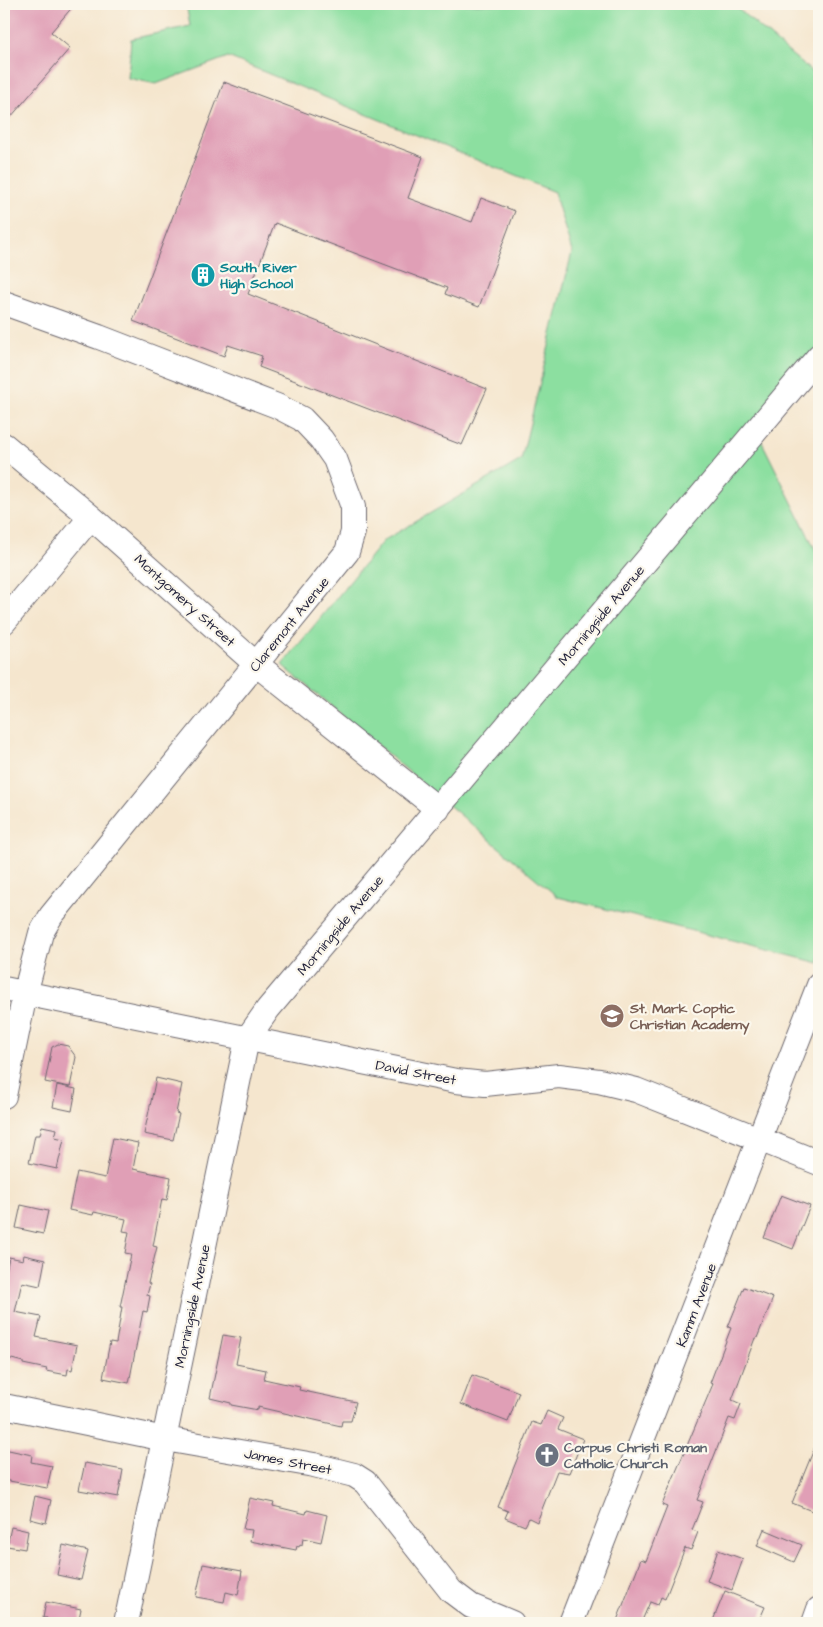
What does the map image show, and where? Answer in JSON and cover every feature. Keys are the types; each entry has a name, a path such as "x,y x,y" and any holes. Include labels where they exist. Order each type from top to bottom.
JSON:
{"street":[{"name":"Claremont Avenue","path":"4,303 99,337 277,406 302,418 331,452 354,507 353,532 347,552 51,916 40,934 14,992 4,1096"},
{"name":"Morningside Avenue","path":"126,1623 247,1039 268,1009 819,356"},
{"name":"Montgomery Street","path":"4,445 91,517 256,664 438,809"},
{"path":"4,622 91,517"},
{"name":"Kamm Avenue","path":"571,1623 819,985"},
{"name":"David Street","path":"14,992 456,1081 485,1084 559,1076 599,1080 636,1090 819,1163"},
{"name":"James Street","path":"4,1406 165,1439 290,1460 354,1475 365,1482 451,1591 471,1606 512,1623"},
{"path":"814,1623 819,1609"}],"green space":[{"path":"186,4 732,4 819,78 819,357 757,432 819,557 819,963 558,897 282,665 383,541 521,460 572,252 554,192 228,57 156,84 128,78 131,39 190,26"}],"building":[{"path":"4,4 75,4 51,32 70,48 4,125"},
{"name":"South River High School","path":"224,82 423,157 408,198 472,222 481,198 515,211 479,307 445,294 447,288 275,223 248,294 487,389 462,445 259,367 262,356 228,345 224,356 133,321"},
{"path":"58,1044 68,1046 76,1057 70,1087 45,1082 52,1047"},
{"path":"156,1078 182,1084 176,1113 179,1114 173,1140 144,1134"},
{"path":"57,1085 76,1089 72,1111 53,1107"},
{"path":"42,1126 57,1129 55,1137 64,1139 57,1169 29,1163 35,1135 40,1135"},
{"path":"113,1138 138,1143 133,1169 171,1177 167,1200 162,1199 153,1246 157,1247 148,1283 150,1284 147,1295 150,1296 147,1312 143,1311 129,1383 103,1378 110,1342 116,1343 122,1307 120,1307 131,1254 125,1253 129,1232 123,1231 126,1219 94,1212 93,1215 69,1210 77,1172 105,1178"},
{"path":"781,1195 810,1206 793,1249 764,1238"},
{"path":"21,1205 48,1211 43,1234 16,1228"},
{"path":"24,1255 45,1260 40,1286 22,1282 15,1312 41,1317 36,1337 77,1345 72,1370 68,1369 67,1375 46,1371 47,1369 23,1364 23,1362 4,1357 4,1286 6,1272 9,1257 23,1260"},
{"path":"744,1287 773,1298 757,1338 755,1338 732,1400 741,1404 735,1420 729,1418 697,1500 703,1502 692,1530 698,1532 691,1550 685,1548 665,1599 661,1597 658,1605 650,1602 641,1623 616,1623 641,1559 646,1561 667,1507 662,1505 713,1384 710,1383 731,1328 728,1327"},
{"path":"223,1335 241,1338 236,1364 266,1370 264,1379 300,1387 299,1390 356,1402 351,1421 342,1421 341,1426 258,1407 258,1410 231,1405 231,1403 210,1398"},
{"path":"472,1375 519,1392 508,1422 461,1404"},
{"name":"Corpus Christi Roman Catholic Church","path":"547,1411 563,1418 558,1429 583,1439 569,1473 557,1471 537,1522 529,1518 525,1526 505,1518 508,1511 498,1507 532,1422 541,1425"},
{"path":"819,1437 819,1494 812,1511 792,1503"},
{"path":"4,1449 32,1455 31,1462 52,1466 47,1488 4,1480"},
{"path":"85,1463 123,1470 118,1497 79,1490"},
{"path":"35,1496 51,1500 46,1523 30,1519"},
{"path":"250,1498 274,1503 273,1506 306,1514 307,1510 327,1515 321,1542 303,1538 302,1545 297,1546 296,1550 250,1541 252,1530 243,1529"},
{"path":"11,1527 28,1531 25,1549 7,1546"},
{"path":"764,1529 802,1545 794,1562 757,1546"},
{"path":"63,1545 88,1551 81,1580 57,1575"},
{"path":"718,1550 743,1559 732,1590 707,1581"},
{"path":"203,1564 242,1571 238,1595 226,1592 224,1602 196,1597"},
{"path":"725,1591 765,1607 758,1623 712,1623"},
{"path":"46,1602 81,1609 78,1623 46,1623 47,1618 43,1618"}],"place":[{"name":"South River High School","path":"203,275"},
{"name":"St. Mark Coptic Christian Academy","path":"612,1016"},
{"name":"Corpus Christi Roman Catholic Church","path":"547,1455"}]}
